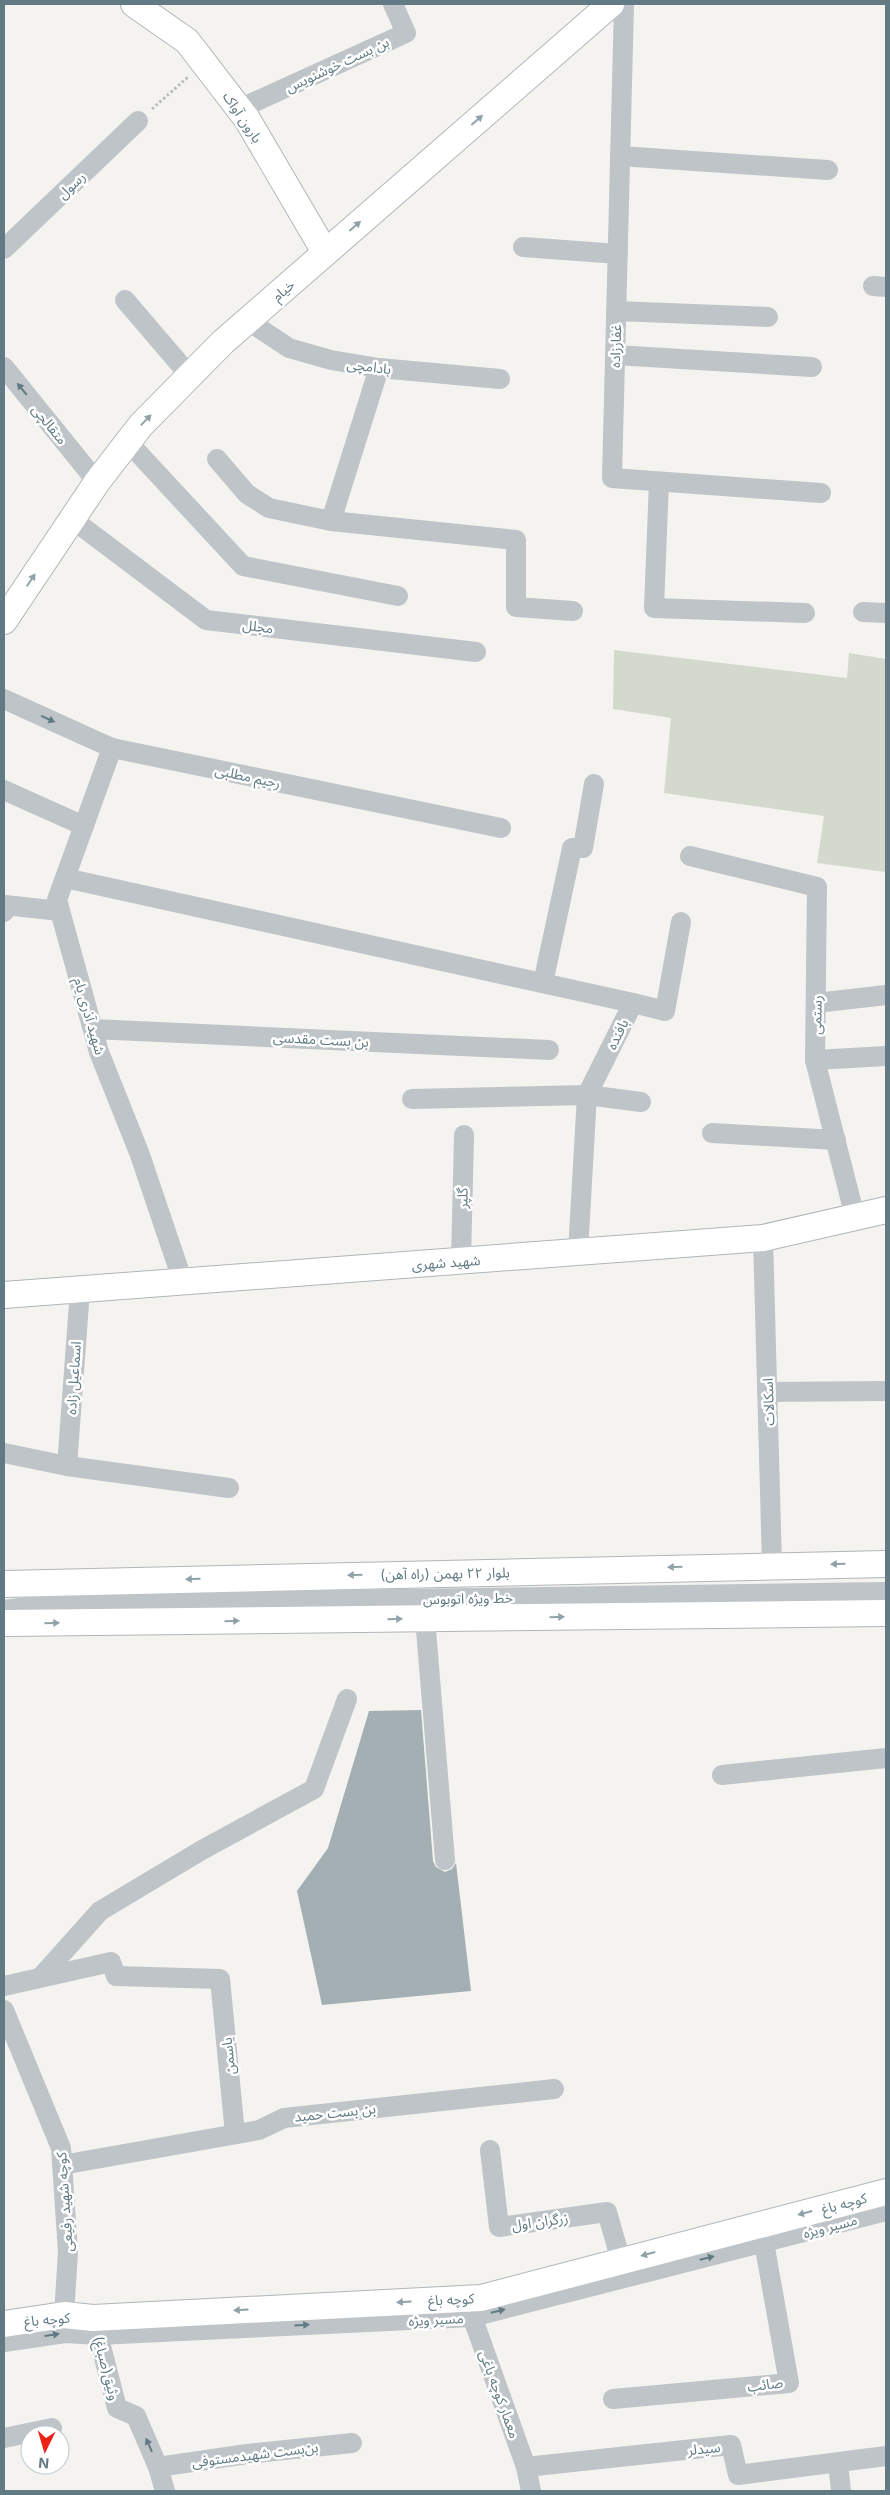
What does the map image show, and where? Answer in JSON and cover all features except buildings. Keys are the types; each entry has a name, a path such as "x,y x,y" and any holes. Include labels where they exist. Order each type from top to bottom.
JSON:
{"main road":[{"name":"بارون آواک","path":"134,4 187,41 239,109 326,252"},
{"name":"خیام","path":"4,621 97,482 141,424 247,320 601,7"},
{"name":"شهید شهری","path":"4,1295 763,1238 886,1210"},
{"name":"بلوار ۲۲ بهمن (راه آهن)","path":"4,1584 772,1565 886,1564"},
{"path":"4,1623 886,1613"},
{"name":"کوچه باغ","path":"4,2324 64,2315 96,2326 469,2308 481,2298 620,2261 763,2234 886,2192"}],"street":[{"name":"بن بست خوشنویس","path":"239,109 406,33 393,4"},
{"name":"غفارزاده","path":"624,4 612,478 821,493"},
{"name":"رسول","path":"4,249 138,121"},
{"path":"620,156 828,170"},
{"path":"523,248 618,254"},
{"path":"125,300 190,376"},
{"path":"616,311 768,317"},
{"name":"بادامچی","path":"247,320 268,337 289,348 330,360 379,368 500,378"},
{"path":"615,355 812,368"},
{"name":"متقالچی","path":"4,367 97,482"},
{"path":"331,521 379,368"},
{"path":"128,442 244,566 398,596"},
{"path":"217,459 247,494 269,508 331,521 516,540 516,607 573,611"},
{"path":"660,482 654,608 805,613"},
{"name":"مجلل","path":"72,519 206,620 476,652"},
{"path":"863,612 886,613"},
{"name":"رحیم مطلبی","path":"4,699 112,748 500,828"},
{"name":"شهید آذری یام","path":"112,748 57,900 99,1052 140,1155 183,1282"},
{"path":"542,983 572,848 583,848 594,784"},
{"path":"4,790 84,826"},
{"name":"رستمی","path":"690,856 817,887 815,1060 854,1217"},
{"path":"65,878 633,1003"},
{"path":"4,912 5,906 60,911"},
{"name":"بافنده","path":"578,1252 587,1095 633,1003 665,1011 681,922"},
{"path":"816,1004 886,995"},
{"name":"بن بست مقدسی","path":"93,1029 549,1050"},
{"path":"815,1060 886,1056"},
{"path":"412,1099 587,1095 641,1102"},
{"path":"712,1133 836,1140"},
{"name":"گلپر","path":"461,1261 464,1135"},
{"name":"اسکالات","path":"763,1238 772,1565"},
{"name":"اسماعیل زاده","path":"67,1466 80,1290"},
{"path":"767,1392 886,1391"},
{"path":"4,1453 67,1466 229,1488"},
{"name":"خط ویژه اتوبوس","path":"50,1604 886,1592"},
{"path":"4,1599 50,1604"},
{"path":"4,1610 50,1604"},
{"path":"425,1618 445,1860"},
{"path":"4,1986 40,1978 100,1911 202,1850 314,1789 347,1699"},
{"path":"722,1775 886,1758"},
{"name":"یاسمن","path":"40,1978 111,1962 116,1976 220,1978 235,2134"},
{"name":"کوچه شهید رفیعی","path":"4,2010 61,2148 68,2252 64,2315"},
{"name":"بن بست حمید","path":"62,2165 259,2130 284,2118 554,2090"},
{"name":"زرگران اول","path":"490,2150 499,2227 607,2212 620,2261"},
{"name":"مسیر ویژه","path":"469,2308 763,2234 886,2211"},
{"name":"صائب","path":"613,2400 789,2383 763,2234"},
{"name":"معمار کوچه باغی","path":"469,2308 526,2467 531,2491"},
{"path":"4,2342 65,2334 96,2326"},
{"name":"وثیق(صباغ)","path":"96,2326 117,2408 136,2416 158,2467 165,2491"},
{"path":"4,2438 20,2435"},
{"name":"بن‌بست شهیدمستوفی","path":"158,2467 247,2454 352,2443"},
{"name":"سیدلر","path":"526,2467 731,2445 738,2476 886,2456"},
{"path":"838,2463 842,2491"}],"path":[{"path":"138,121 203,63"}],"shaded area":[{"path":"614,650 847,678 849,653 886,659 886,872 817,863 824,816 664,793 671,718 613,709"}]}
